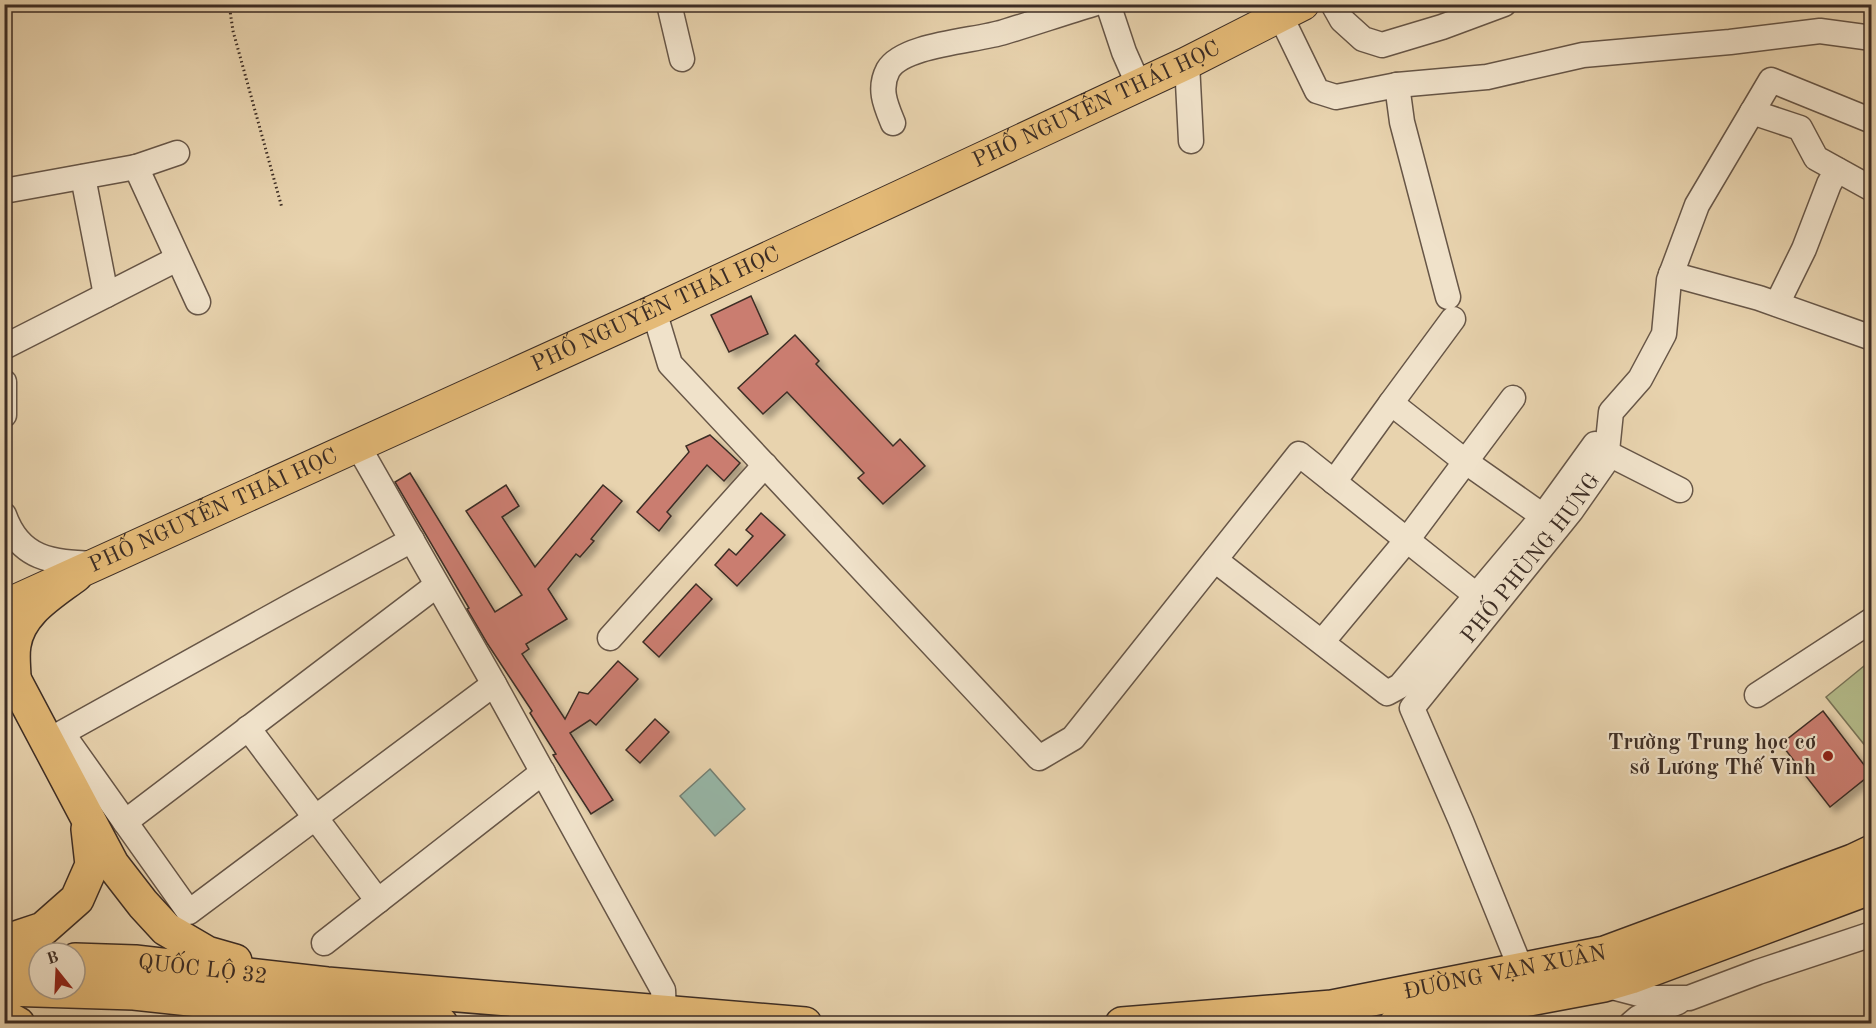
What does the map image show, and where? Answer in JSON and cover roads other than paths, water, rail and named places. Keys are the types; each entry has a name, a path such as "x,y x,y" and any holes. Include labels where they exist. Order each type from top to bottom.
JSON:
{"highway":[{"path":"88,569 31,610 22,624 14,645 9,674 112,864 166,929 207,953 327,984 805,1023"},
{"path":"4,942 44,929 77,899 92,865 85,812"},
{"name":"ĐƯỜNG VẠN XUÂN","path":"1122,1023 1259,1018 1332,1007 1605,952 1872,852"},
{"name":"ĐƯỜNG VẠN XUÂN","path":"1396,1023 1631,977 1872,887"},
{"path":"4,957 27,958"},
{"name":"QUỐC LỘ 32","path":"87,960 135,962 327,984"},
{"name":"QUỐC LỘ 32","path":"4,989 134,993 434,1023"},
{"path":"4,1016 18,1023"},
{"path":"280,1023 434,1023"}],"main road":[{"name":"PHỐ NGUYỄN THÁI HỌC","path":"4,606 654,311 1139,86 1292,11"}],"street":[{"path":"669,4 682,59"},
{"path":"893,123 884,101 883,84 888,70 895,62 924,49 995,35 1093,4"},
{"path":"1108,4 1124,52 1139,86"},
{"path":"1333,4 1342,20 1363,39 1382,45 1442,27 1504,4"},
{"path":"1292,11 1317,91 1336,98 1397,85 1487,77 1583,55 1730,42 1820,31 1872,38"},
{"path":"1187,63 1191,141"},
{"name":"PHỐ PHÙNG HƯNG","path":"1521,969 1412,708 1571,511 1606,461 1601,449 1611,412 1640,379 1664,334 1669,280 1698,205 1771,80 1872,121"},
{"path":"1334,482 1391,403 1450,308 1402,122 1397,85"},
{"path":"1752,112 1800,128 1816,158 1872,189"},
{"path":"4,191 136,167 177,153"},
{"path":"136,167 198,302"},
{"path":"1777,304 1804,249 1829,184 1837,170"},
{"path":"83,177 106,295"},
{"path":"4,347 177,259"},
{"path":"1671,274 1759,298 1872,338"},
{"path":"654,311 670,364 1039,758 1073,738 1299,454 1476,595"},
{"path":"4,382 4,415"},
{"path":"1322,642 1407,540 1513,398"},
{"path":"1391,403 1466,462 1543,516"},
{"path":"358,446 494,684 663,990 664,1012"},
{"path":"1215,560 1387,693 1400,686 1601,449 1680,489"},
{"path":"610,638 765,465"},
{"path":"4,515 10,531 34,554 88,569"},
{"path":"412,540 62,733 189,912 494,684"},
{"path":"124,822 437,585"},
{"path":"1757,695 1872,620"},
{"path":"248,728 378,901"},
{"path":"324,943 543,772"},
{"path":"1631,1023 1638,1018 1758,972 1870,939"},
{"path":"1604,984 1654,998 1689,998"}],"place":[{"name":"Trường Trung học cơ sở Lương Thế Vinh","path":"1828,756"}]}
